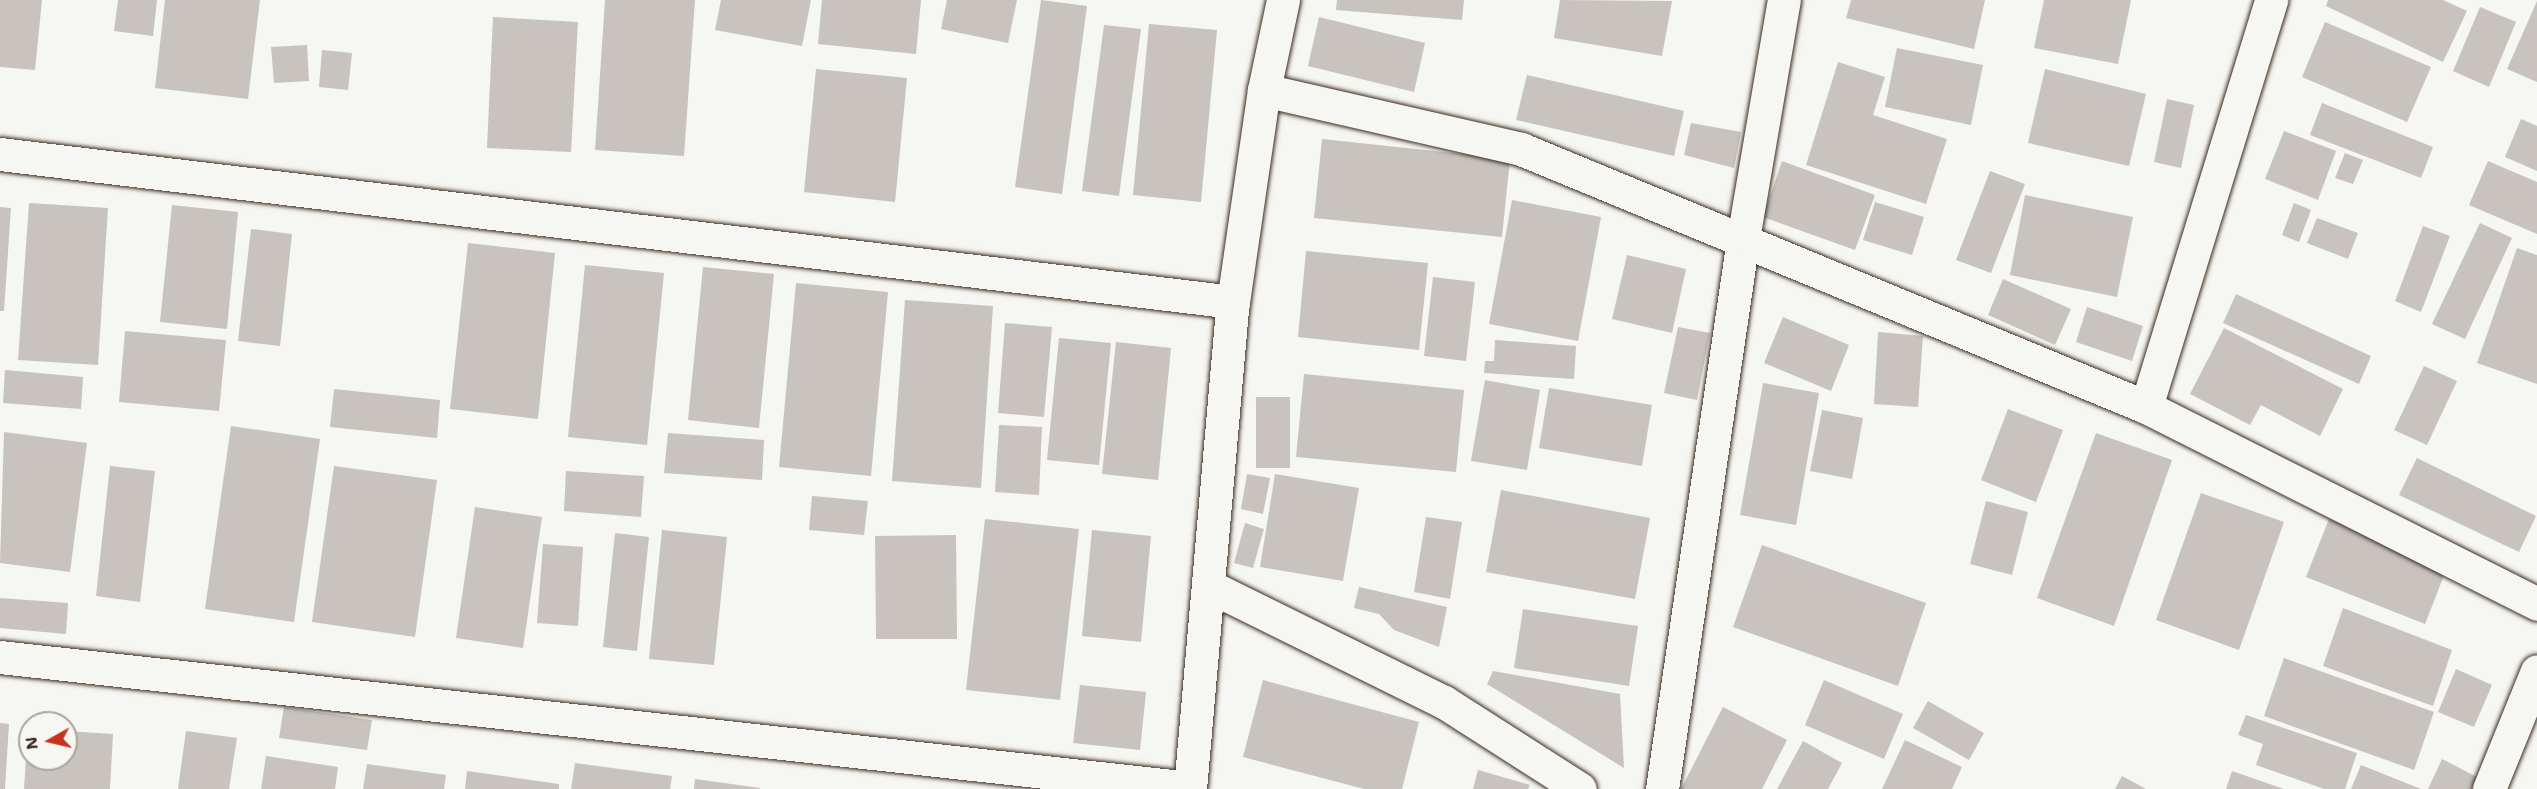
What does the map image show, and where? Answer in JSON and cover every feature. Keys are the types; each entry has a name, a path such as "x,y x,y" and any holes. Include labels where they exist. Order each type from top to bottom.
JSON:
{"street":[{"path":"0,657 1190,789 1233,302 1264,90 1283,0"},
{"path":"1662,789 1743,239 1784,0"},
{"path":"2146,407 2271,0"},
{"path":"1264,90 1521,149 2146,407 2537,604"},
{"path":"0,154 1233,302"},
{"path":"1209,586 1444,702 1580,789"},
{"path":"2489,789 2537,671"}],"building":[{"path":"0,0 42,0 35,70 0,67"},
{"path":"118,0 157,0 153,36 114,31"},
{"path":"165,0 260,0 248,99 155,88"},
{"path":"605,0 695,0 684,156 595,150"},
{"path":"721,0 811,0 802,46 715,30"},
{"path":"822,0 921,0 916,54 818,44"},
{"path":"947,0 1017,0 1008,43 941,29"},
{"path":"1041,0 1087,6 1062,194 1015,187"},
{"path":"1337,0 1464,0 1462,20 1336,10"},
{"path":"1560,0 1672,1 1662,56 1554,38"},
{"path":"1851,0 1985,0 1974,49 1846,18"},
{"path":"2044,0 2131,0 2118,64 2034,48"},
{"path":"2328,0 2443,0 2467,11 2443,62 2326,6"},
{"path":"2537,1 2537,82 2507,69"},
{"path":"2480,7 2516,22 2489,87 2453,71"},
{"path":"493,17 578,22 571,152 487,148"},
{"path":"1319,17 1425,43 1414,92 1308,66"},
{"path":"2325,22 2431,67 2407,122 2302,77"},
{"path":"1149,24 1217,30 1201,202 1133,195"},
{"path":"1104,25 1141,29 1119,196 1082,191"},
{"path":"307,45 309,81 274,83 271,47"},
{"path":"1897,48 1983,65 1971,125 1885,107"},
{"path":"322,50 352,53 348,90 319,87"},
{"path":"1838,62 1885,77 1873,115 1947,139 1926,204 1806,165"},
{"path":"816,69 907,78 895,202 804,192"},
{"path":"2045,69 2146,94 2129,166 2028,143"},
{"path":"1527,75 1684,111 1674,156 1516,120"},
{"path":"2167,99 2194,105 2181,168 2154,162"},
{"path":"2322,103 2433,147 2421,178 2310,135"},
{"path":"2521,119 2537,126 2537,171 2505,157"},
{"path":"1691,123 1741,132 1734,168 1684,155"},
{"path":"2284,131 2336,151 2318,200 2265,179"},
{"path":"1322,139 1510,159 1502,237 1314,218"},
{"path":"2345,153 2363,160 2353,184 2335,178"},
{"path":"1782,161 1875,195 1855,250 1763,217"},
{"path":"2488,161 2537,182 2537,234 2469,205"},
{"path":"1990,171 2025,184 1991,273 1956,260"},
{"path":"2025,195 2133,217 2117,297 2010,275"},
{"path":"1512,200 1601,217 1578,341 1489,324"},
{"path":"1875,202 1924,217 1912,255 1863,240"},
{"path":"29,203 108,208 98,365 18,360"},
{"path":"2294,203 2311,210 2299,242 2282,235"},
{"path":"172,205 238,212 227,329 160,322"},
{"path":"0,207 11,208 4,311 0,311"},
{"path":"2317,218 2358,233 2348,259 2307,243"},
{"path":"2480,223 2512,238 2465,339 2432,324"},
{"path":"2423,226 2450,236 2421,312 2395,301"},
{"path":"251,229 292,234 280,346 238,341"},
{"path":"468,243 555,253 538,419 450,409"},
{"path":"2517,248 2537,255 2537,384 2477,363"},
{"path":"1306,251 1428,263 1419,350 1298,337"},
{"path":"1627,255 1686,269 1672,333 1612,319"},
{"path":"585,265 664,273 647,445 568,437"},
{"path":"703,267 774,274 759,428 688,420"},
{"path":"1433,277 1475,282 1466,361 1424,356"},
{"path":"2003,279 2071,309 2055,345 1988,315"},
{"path":"796,283 888,292 871,476 779,467"},
{"path":"2236,294 2371,356 2359,384 2223,323"},
{"path":"905,300 993,306 981,488 892,481"},
{"path":"2087,307 2143,326 2132,361 2076,342"},
{"path":"1783,317 1849,345 1831,391 1764,363"},
{"path":"1005,323 1052,327 1044,417 998,413"},
{"path":"1678,327 1710,333 1697,400 1664,393"},
{"path":"2224,328 2343,389 2320,436 2261,405 2250,425 2190,394"},
{"path":"125,331 226,340 219,411 119,402"},
{"path":"1878,332 1923,336 1918,407 1874,404"},
{"path":"1059,338 1111,343 1099,465 1047,460"},
{"path":"1495,340 1576,346 1574,379 1484,373 1485,361 1494,361"},
{"path":"1116,342 1171,348 1158,480 1102,474"},
{"path":"2424,366 2457,381 2427,445 2394,430"},
{"path":"5,370 83,377 81,409 3,403"},
{"path":"1304,374 1464,390 1456,472 1296,457"},
{"path":"1485,380 1540,390 1527,470 1471,461"},
{"path":"1763,383 1819,393 1796,525 1740,515"},
{"path":"1549,388 1652,405 1642,466 1539,448"},
{"path":"334,389 440,400 437,438 330,427"},
{"path":"1256,397 1290,397 1290,468 1256,468"},
{"path":"2008,409 2063,430 2036,502 1981,480"},
{"path":"1822,410 1863,418 1852,479 1810,471"},
{"path":"999,425 1042,427 1039,495 995,492"},
{"path":"231,426 320,439 294,622 205,609"},
{"path":"4,432 87,443 70,572 0,563"},
{"path":"668,433 764,440 762,480 664,473"},
{"path":"2096,433 2172,460 2114,626 2037,598"},
{"path":"2417,458 2536,516 2519,552 2399,495"},
{"path":"110,466 155,471 140,602 96,596"},
{"path":"334,466 437,480 415,637 312,622"},
{"path":"566,471 644,476 641,517 564,511"},
{"path":"1247,474 1270,478 1263,514 1241,509"},
{"path":"1275,474 1359,488 1343,581 1260,567"},
{"path":"1501,490 1650,518 1635,599 1486,572"},
{"path":"2201,493 2284,522 2239,650 2156,620"},
{"path":"812,496 868,501 864,535 809,530"},
{"path":"1986,501 2028,512 2012,575 1970,564"},
{"path":"475,507 542,517 523,648 456,638"},
{"path":"1426,517 1462,522 1450,599 1414,592"},
{"path":"985,519 1079,529 1060,700 966,690"},
{"path":"2329,519 2448,565 2425,624 2306,577"},
{"path":"1245,523 1264,529 1253,568 1234,563"},
{"path":"662,530 727,537 714,665 649,659"},
{"path":"1092,530 1151,536 1141,642 1082,636"},
{"path":"615,533 649,537 637,651 603,647"},
{"path":"956,535 957,639 876,639 875,536"},
{"path":"543,544 583,547 578,626 537,623"},
{"path":"1762,545 1926,603 1898,686 1733,627"},
{"path":"1359,587 1447,607 1439,647 1394,630 1379,614 1354,608"},
{"path":"0,598 68,603 66,634 0,628"},
{"path":"2343,608 2452,650 2433,706 2323,666"},
{"path":"1523,609 1638,626 1629,686 1514,668"},
{"path":"2284,658 2434,712 2414,770 2264,716"},
{"path":"2456,669 2492,685 2474,727 2438,712"},
{"path":"1493,671 1620,694 1624,768 1487,684"},
{"path":"1263,680 1419,722 1402,789 1364,789 1243,757"},
{"path":"1824,680 1903,714 1884,759 1805,725"},
{"path":"1080,685 1146,692 1140,750 1073,743"},
{"path":"1928,701 1984,733 1969,760 1913,728"},
{"path":"284,707 372,720 367,750 279,738"},
{"path":"1723,707 1787,740 1762,789 1681,789"},
{"path":"2246,715 2357,753 2345,789 2324,789 2256,765 2263,744 2238,735"},
{"path":"0,723 9,724 5,789 0,789"},
{"path":"186,731 237,738 229,789 178,789"},
{"path":"78,732 113,734 110,789 24,789 25,771 78,771"},
{"path":"1905,740 1962,767 1952,789 1882,789"},
{"path":"1803,741 1842,763 1828,789 1777,789"},
{"path":"266,756 338,767 335,789 261,789"},
{"path":"2442,759 2477,777 2472,789 2428,789"},
{"path":"575,763 672,776 670,789 571,789"},
{"path":"367,764 446,775 444,789 363,789"},
{"path":"2361,765 2421,789 2351,789"},
{"path":"1478,770 1530,785 1528,789 1473,789"},
{"path":"467,771 559,784 559,789 465,789"},
{"path":"2232,771 2284,789 2226,789"},
{"path":"2122,776 2146,789 2115,789"},
{"path":"695,779 760,788 760,789 694,789"}]}
